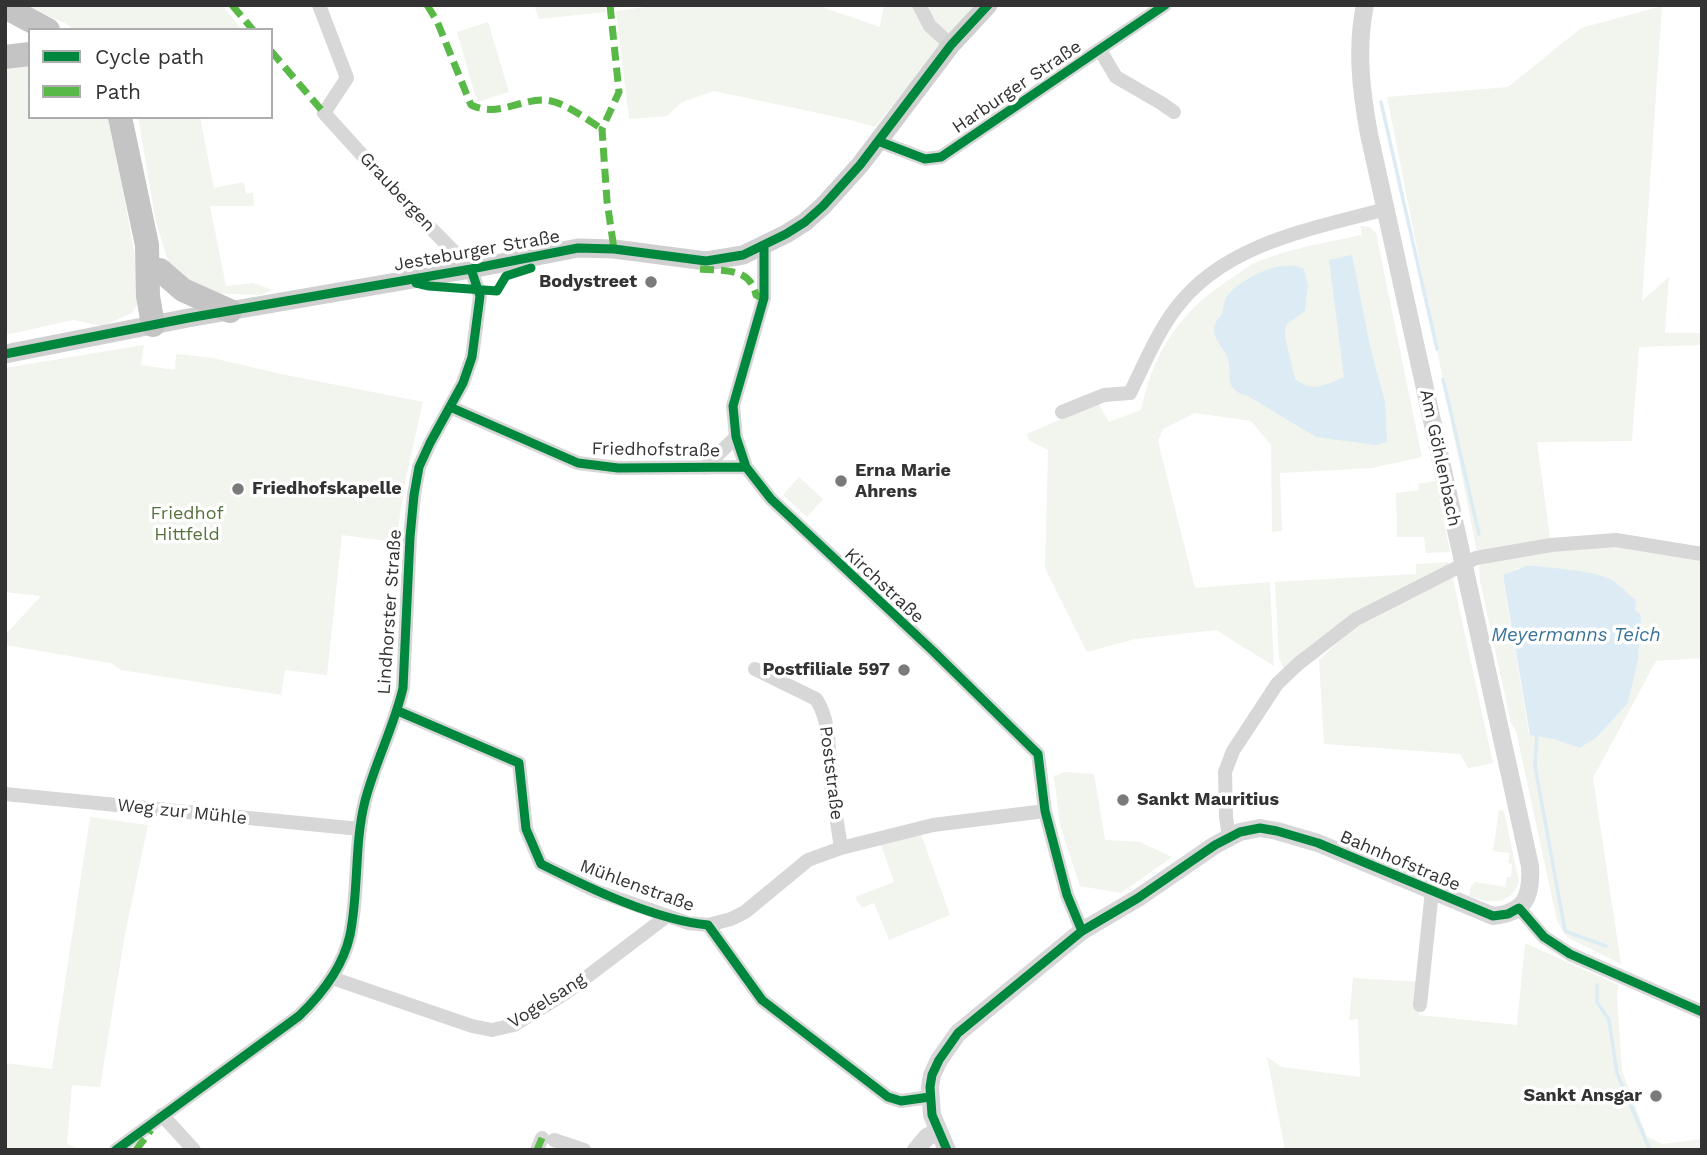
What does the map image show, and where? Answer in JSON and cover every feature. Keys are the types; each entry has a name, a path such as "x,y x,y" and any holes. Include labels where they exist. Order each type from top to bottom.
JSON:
{"highway":[{"path":"5,7 44,28"},
{"path":"5,57 28,54"},
{"path":"120,119 147,245 148,296 157,324"},
{"path":"147,245 160,270 165,299 157,324"},
{"path":"160,270 183,290 230,311"}],"main road":[{"name":"Jesteburger Straße","path":"5,354 157,324 471,270 578,248 614,249 706,261 743,255 805,222 823,206 878,141 951,45 988,5"}],"street":[{"name":"Graubergen","path":"319,5 347,78 324,113 471,270"},
{"path":"919,5 930,26 951,45"},
{"name":"Harburger Straße","path":"878,141 925,159 942,157 1165,5"},
{"name":"Am Göhlenbach","path":"1365,5 1361,38 1363,102 1462,565 1530,866 1527,895 1519,908"},
{"name":"Harburger Straße","path":"1100,50 1116,77 1174,113"},
{"path":"1062,412 1104,395 1130,393 1174,310 1198,284 1219,268 1275,239 1386,209"},
{"name":"Kirchstraße","path":"764,246 764,298 733,406 736,437 746,467 771,499 1038,754 1045,811 1067,895 1082,931"},
{"name":"Lindhorster Straße","path":"116,1150 299,1016 318,998 332,978 349,935 359,829 365,800 398,711 406,664 410,537 419,467 463,383 472,357 480,296 471,270"},
{"name":"Friedhofstraße","path":"450,407 578,463 618,468 746,467"},
{"name":"Friedhofstraße","path":"704,468 736,437"},
{"path":"1229,837 1225,772 1228,761 1277,684 1298,664 1356,620 1476,558 1551,545 1616,540 1702,554"},
{"name":"Poststraße","path":"755,669 816,699 822,707 841,848"},
{"name":"Mühlenstraße","path":"398,711 519,763 526,829 541,864 596,891 688,923 708,925 762,1000 878,1090 901,1101 930,1097"},
{"name":"Weg zur Mühle","path":"5,794 359,829"},
{"path":"708,925 736,916 762,899 808,860 841,848 933,825 1045,811"},
{"name":"Bahnhofstraße","path":"930,1097 932,1075 958,1033 1082,931 1138,898 1229,837 1251,829 1284,832 1318,843 1493,916 1508,914 1519,908"},
{"path":"1420,1005 1432,891"},
{"path":"1519,908 1544,937 1570,954 1702,1012"},
{"name":"Vogelsang","path":"332,978 472,1027 492,1030 514,1025 567,992 667,916"},
{"path":"930,1097 932,1115 947,1150"},
{"path":"162,1115 194,1150"},
{"path":"916,1150 938,1131"},
{"path":"544,1143 584,1150"}],"green space":[{"path":"23,5 222,5 240,28 72,28"},
{"path":"534,5 605,5 606,12 539,19"},
{"path":"660,5 816,5 880,27 884,5 975,5 875,127 714,91 682,102 667,116 629,119 616,11"},
{"path":"1662,6 1642,301 1669,277 1665,333 1702,333 1702,345 1639,347 1632,441 1537,442 1551,545 1616,540 1702,554 1702,658 1656,661 1593,778 1621,964 1567,937 1557,921 1480,581 1479,562 1387,97 1508,87 1581,28","holes":["1536,566 1606,577 1619,584 1641,620 1638,660 1628,703 1596,738 1580,748 1553,738 1529,734 1503,576 1518,568"]},
{"path":"488,22 509,92 477,102 457,32"},
{"path":"28,66 28,119 109,119 139,279 137,305 132,313 102,326 73,320 5,335 5,70"},
{"path":"138,119 200,119 214,188 244,182 246,194 253,192 254,206 210,206 226,286 253,283 273,290 260,295 210,293 170,269 155,218"},
{"path":"1360,226 1370,227 1376,233 1422,457 1372,468 1280,473 1282,531 1272,532 1271,445 1251,421 1195,413 1163,429 1158,441 1195,588 1270,582 1274,666 1216,630 1135,639 1087,652 1045,568 1048,450 1029,440 1027,434 1098,403 1109,422 1141,410 1153,369 1162,351 1184,318 1198,304 1255,263 1297,249 1362,235"},
{"name":"Friedhof Hittfeld","path":"144,345 141,365 175,370 176,354 212,358 423,402 405,482 396,542 342,535 327,675 285,670 281,695 121,670 111,663 5,645 5,635 41,596 5,592 5,368"},
{"path":"799,477 823,499 807,517 783,495"},
{"path":"1436,481 1450,552 1426,553 1424,537 1397,537 1396,493 1419,490 1418,484"},
{"path":"1448,562 1449,568 1284,670 1279,658 1275,582 1416,574 1416,564"},
{"path":"1452,575 1493,763 1468,768 1460,754 1324,744 1319,660 1357,624"},
{"path":"1064,772 1094,774 1105,840 1140,842 1172,857 1121,893 1080,886 1060,825 1054,777"},
{"path":"1499,810 1504,811 1519,882 1510,896 1492,901 1469,896 1471,886 1475,882 1505,887 1507,877 1511,877 1512,864 1508,863 1510,853 1493,851"},
{"path":"90,817 148,825 125,934 100,1087 72,1085 67,1144 82,1150 5,1150 5,1063 52,1069"},
{"path":"921,834 950,915 889,940 874,903 862,908 855,897 894,882 881,845"},
{"path":"1525,943 1618,985 1622,1071 1647,1137 1663,1144 1702,1139 1702,1150 1285,1150 1267,1057 1282,1067 1360,1077 1358,1019 1349,1020 1353,978 1421,982 1419,1015 1517,1025"}],"water":[{"path":"1352,255 1370,346 1385,402 1387,442 1376,445 1316,437 1235,390 1230,382 1225,351 1214,334 1225,300 1234,289 1263,271 1274,267 1295,266 1304,269 1308,285 1305,311 1286,325 1285,336 1295,379 1314,387 1344,377 1329,260"},
{"name":"Meyermanns Teich","path":"1526,566 1574,570 1602,576 1614,581 1636,600 1635,610 1640,614 1641,620 1638,660 1628,703 1596,738 1580,748 1554,739 1530,735 1503,575"}],"waterway":[{"path":"1381,102 1437,349"},
{"path":"1443,379 1479,534"},
{"path":"1537,734 1535,766 1565,931 1606,946"},
{"path":"1597,985 1597,1002 1609,1020 1617,1073 1650,1150"}],"marked path":[{"path":"232,5 251,28"},
{"path":"427,5 437,21 471,105 498,109 533,101 549,101 573,110 602,129"},
{"path":"610,5 619,92 602,129 607,201 614,249"},
{"path":"273,53 324,113"},
{"path":"700,269 742,275 748,279 756,295 760,297"},
{"path":"136,1150 151,1130"},
{"path":"537,1150 542,1138"}],"cycle path":[{"path":"5,354 188,318 578,248 614,249 706,261 743,255 786,234 823,206 860,165 951,45 988,5"},
{"path":"878,141 925,159 941,157 1165,5"},
{"path":"764,246 764,298 733,406 736,437 746,467 771,499 1038,754 1045,811 1067,895 1082,931"},
{"path":"416,283 497,291 506,276 531,268"},
{"path":"116,1150 299,1016 316,999 337,969 347,947 353,918 359,834 365,801 403,688 410,537 419,467 463,383 472,357 480,296 471,269"},
{"path":"450,407 578,463 618,468 746,467"},
{"path":"398,711 519,763 526,829 541,864 601,893 645,910 708,925 762,1000 888,1097 901,1101 930,1097"},
{"path":"947,1150 932,1115 930,1087 939,1060 958,1033 1082,931 1138,898 1215,845 1240,832 1260,828 1318,843 1493,916 1508,914 1519,908 1544,937 1570,954 1702,1012"}],"place":[{"name":"Bodystreet","path":"651,282"},
{"name":"Erna Marie Ahrens","path":"841,481"},
{"name":"Friedhofskapelle","path":"238,489"},
{"name":"Postfiliale 597","path":"904,670"},
{"name":"Sankt Mauritius","path":"1123,800"},
{"name":"Sankt Ansgar","path":"1656,1096"}]}
